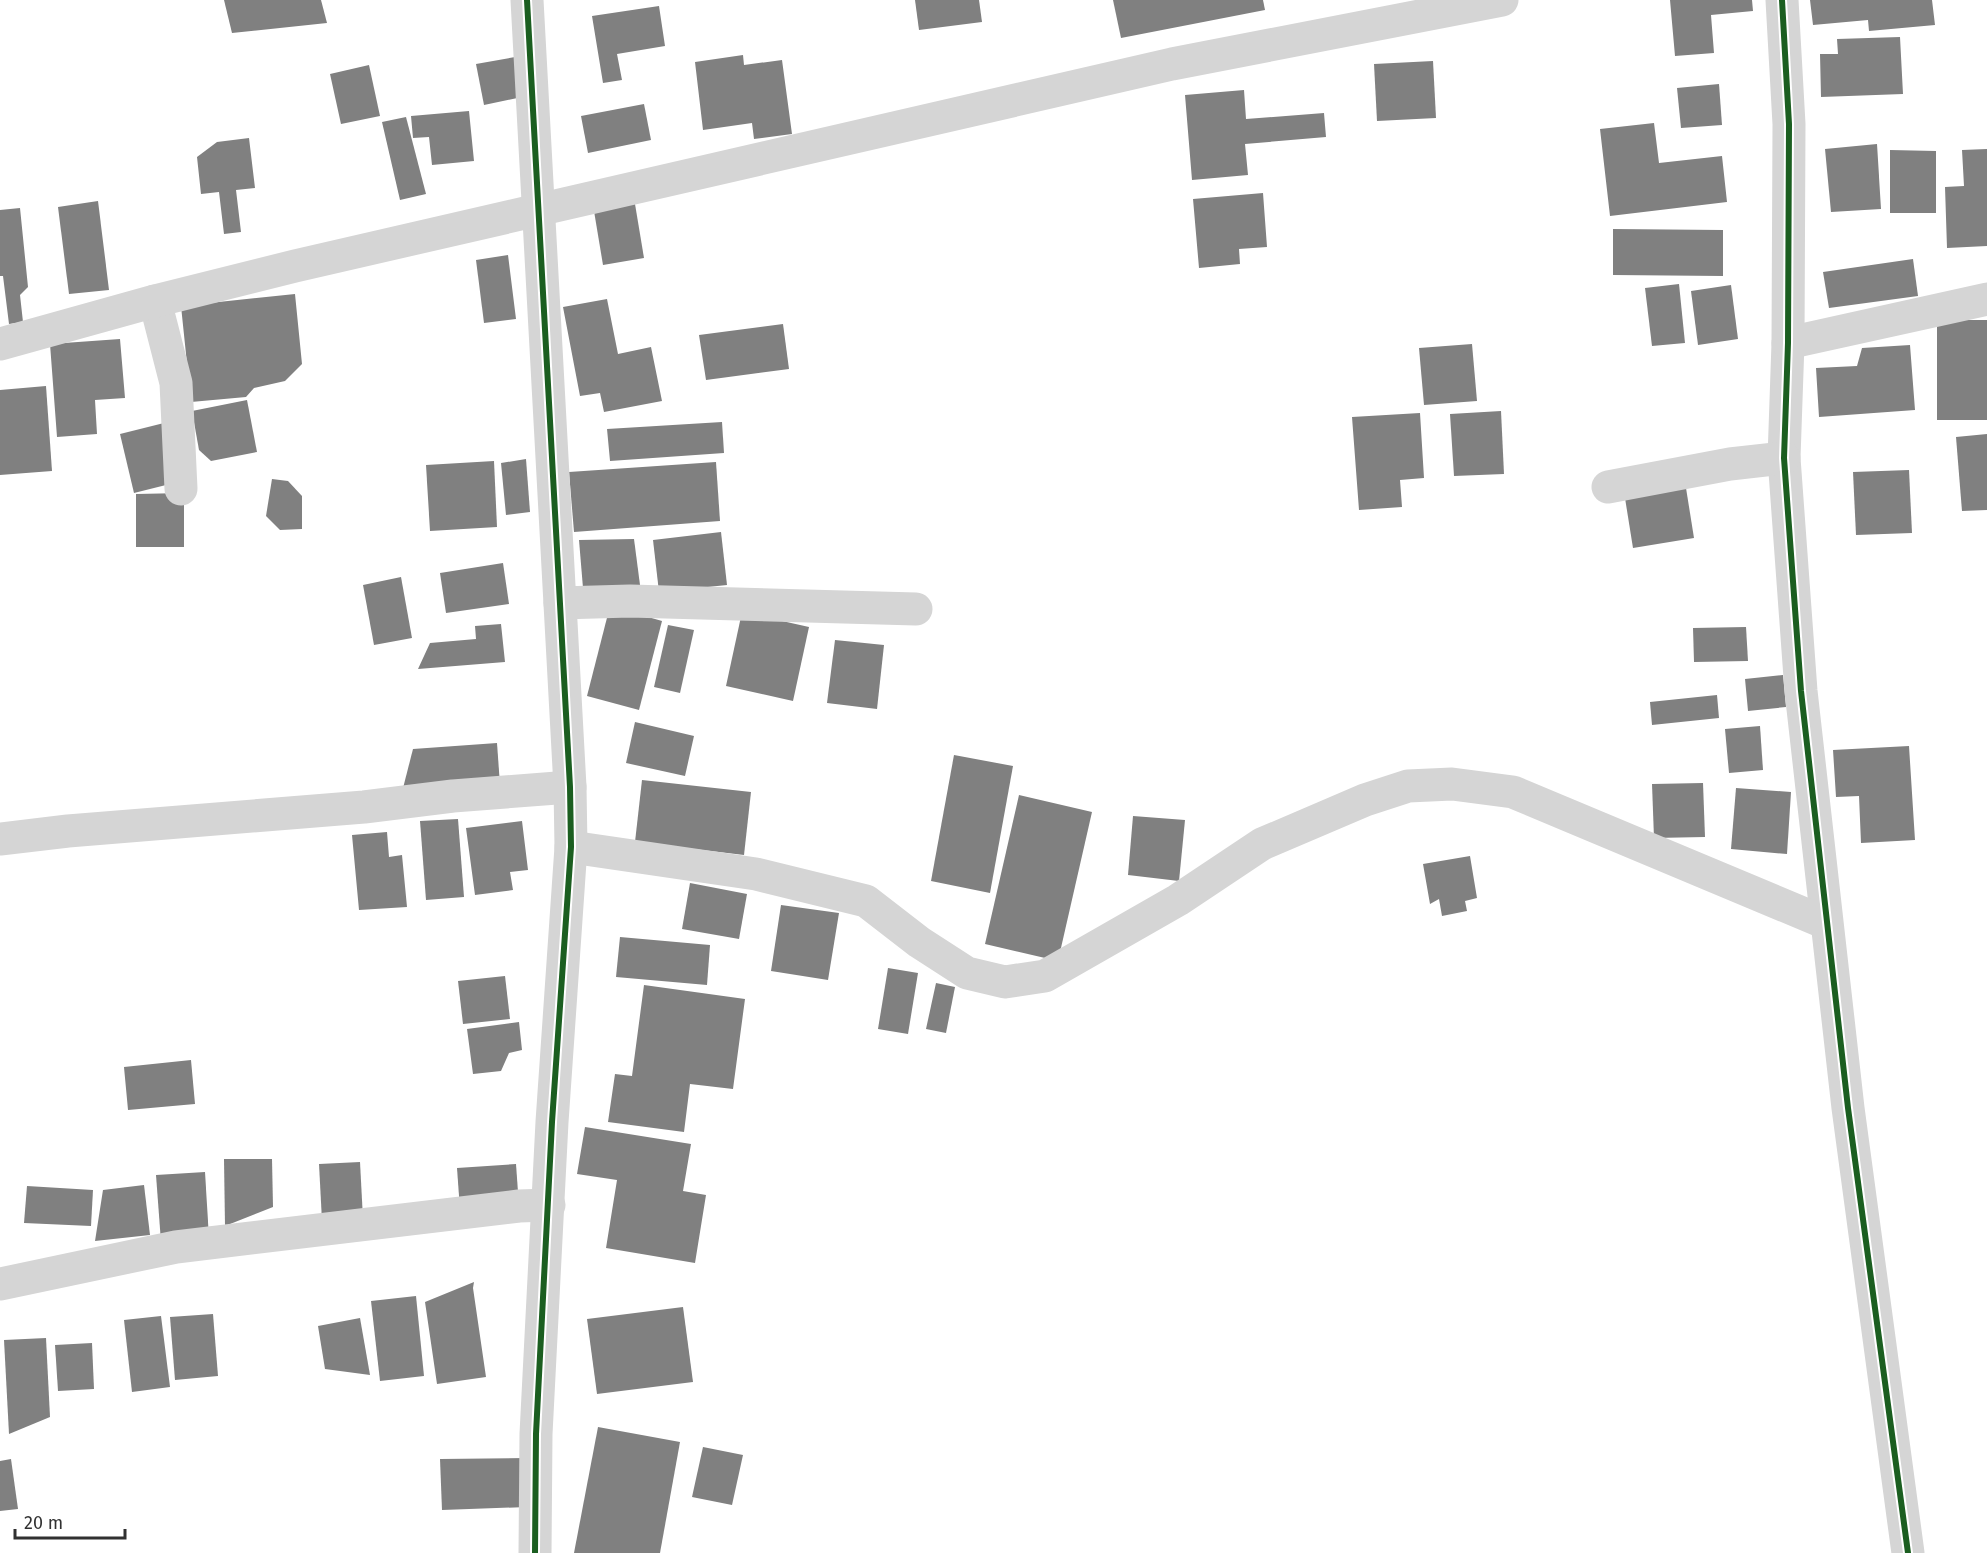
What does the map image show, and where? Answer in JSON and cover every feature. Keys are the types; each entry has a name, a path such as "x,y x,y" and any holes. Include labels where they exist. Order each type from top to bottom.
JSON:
{"street":[{"path":"527,0 570,787 571,847 552,1122 536,1434 535,1553"},
{"path":"0,344 155,301 295,266 1172,64 1502,0"},
{"path":"1782,0 1789,124 1788,343 1784,458 1801,691 1848,1108 1908,1553"},
{"path":"1788,343 1987,299"},
{"path":"155,301 176,383 181,489"},
{"path":"1608,487 1730,464 1784,458"},
{"path":"560,603 630,602 916,609"},
{"path":"571,847 756,874 866,902 919,942 967,973 1005,982 1045,976 1178,900 1262,844 1365,801 1408,786 1452,784 1513,792 1826,923"},
{"path":"0,839 68,831 364,807 453,795 570,787"},
{"path":"0,1284 176,1247 519,1206 549,1205"}],"building":[{"path":"224,0 321,0 327,23 232,33"},
{"path":"915,0 979,0 982,22 919,30"},
{"path":"1113,0 1263,0 1265,10 1121,38"},
{"path":"1670,0 1752,0 1753,11 1711,15 1714,53 1675,56"},
{"path":"1810,0 1932,0 1935,25 1869,31 1868,20 1813,25"},
{"path":"659,6 665,46 617,54 622,80 603,83 592,16"},
{"path":"1900,37 1903,94 1821,97 1820,54 1838,54 1837,39"},
{"path":"743,55 744,65 782,60 792,134 754,139 752,123 703,130 695,62"},
{"path":"515,57 522,97 484,105 476,64"},
{"path":"1433,61 1436,118 1377,121 1374,64"},
{"path":"369,65 380,116 341,124 330,74"},
{"path":"1719,84 1722,125 1681,128 1677,88"},
{"path":"1244,90 1246,119 1324,113 1326,137 1245,144 1248,175 1192,180 1185,95"},
{"path":"644,104 651,140 588,153 581,116"},
{"path":"469,111 474,161 432,165 429,137 413,138 411,116"},
{"path":"406,117 426,194 400,200 382,122"},
{"path":"1654,123 1659,163 1722,156 1727,202 1610,216 1600,129"},
{"path":"249,138 255,188 236,190 241,232 224,234 219,192 201,194 197,157 217,142"},
{"path":"1877,144 1881,209 1831,212 1825,149"},
{"path":"1987,149 1987,246 1947,248 1945,187 1964,186 1962,150"},
{"path":"1890,150 1936,151 1936,213 1890,213"},
{"path":"1263,193 1267,247 1239,249 1240,264 1199,268 1193,199"},
{"path":"634,198 644,258 603,265 593,205"},
{"path":"98,201 109,290 69,294 58,207"},
{"path":"20,208 28,287 20,295 23,322 9,324 3,276 0,276 0,210"},
{"path":"1613,229 1723,230 1723,276 1613,275"},
{"path":"508,255 516,319 484,323 476,260"},
{"path":"1913,259 1918,296 1829,308 1823,272"},
{"path":"1679,284 1685,343 1652,346 1645,288"},
{"path":"1731,285 1738,339 1698,345 1691,291"},
{"path":"295,294 302,364 285,381 254,388 246,397 191,402 181,306"},
{"path":"607,299 618,354 651,347 662,401 604,412 600,393 580,396 563,307"},
{"path":"1937,320 1987,320 1987,420 1937,420"},
{"path":"783,324 789,369 706,380 699,335"},
{"path":"120,339 125,398 95,400 97,434 57,437 50,344"},
{"path":"1472,344 1477,401 1424,405 1419,348"},
{"path":"1910,345 1915,410 1819,417 1816,368 1857,366 1862,348"},
{"path":"46,386 52,471 0,475 0,390"},
{"path":"247,400 257,452 211,461 199,450 192,411"},
{"path":"1501,411 1504,474 1454,476 1450,414"},
{"path":"1420,413 1424,478 1400,480 1402,507 1359,510 1352,417"},
{"path":"722,422 724,453 610,461 607,429"},
{"path":"164,423 178,482 134,493 120,434"},
{"path":"1987,434 1987,510 1962,511 1956,437"},
{"path":"526,459 530,512 506,515 501,463"},
{"path":"494,461 497,527 430,531 426,465"},
{"path":"716,462 720,521 574,532 569,472"},
{"path":"1909,470 1912,533 1856,535 1853,472"},
{"path":"272,479 288,481 302,496 302,529 280,530 266,516"},
{"path":"1686,488 1694,538 1633,548 1625,498"},
{"path":"184,493 184,547 136,547 136,494"},
{"path":"721,532 727,585 659,592 653,540"},
{"path":"634,539 640,585 583,588 579,540"},
{"path":"503,563 509,604 446,613 440,573"},
{"path":"401,577 412,638 374,645 363,585"},
{"path":"610,606 662,621 639,710 587,696"},
{"path":"742,612 809,627 793,701 726,686"},
{"path":"501,624 505,662 418,669 430,643 476,639 475,626"},
{"path":"668,625 694,630 680,693 654,687"},
{"path":"1746,627 1748,661 1694,662 1693,628"},
{"path":"835,640 884,645 877,709 827,703"},
{"path":"1783,675 1786,707 1748,711 1745,679"},
{"path":"1717,695 1719,718 1652,725 1650,702"},
{"path":"635,722 694,736 685,776 626,763"},
{"path":"1760,726 1763,770 1729,773 1725,729"},
{"path":"497,743 500,785 402,792 413,749"},
{"path":"1909,746 1915,840 1861,843 1859,796 1836,797 1833,750"},
{"path":"954,755 1013,766 990,893 931,881"},
{"path":"642,780 751,792 744,855 635,842"},
{"path":"1703,783 1705,837 1654,838 1652,784"},
{"path":"1736,788 1791,792 1787,854 1731,849"},
{"path":"1019,795 1092,812 1058,961 985,944"},
{"path":"1133,816 1185,820 1179,881 1128,875"},
{"path":"458,819 464,897 426,900 420,821"},
{"path":"522,821 528,870 510,872 513,890 475,895 466,828"},
{"path":"387,832 389,857 402,855 407,907 359,910 352,835"},
{"path":"1470,856 1477,898 1465,901 1467,911 1442,916 1439,899 1430,904 1423,864"},
{"path":"690,883 747,894 739,939 682,929"},
{"path":"781,905 839,913 828,980 771,971"},
{"path":"620,937 710,945 707,985 616,977"},
{"path":"888,968 918,973 908,1034 878,1029"},
{"path":"505,976 510,1019 463,1024 458,981"},
{"path":"936,983 955,987 946,1033 926,1029"},
{"path":"644,985 745,999 733,1089 690,1084 684,1132 608,1122 615,1074 632,1076"},
{"path":"519,1022 522,1050 509,1053 501,1071 473,1074 467,1029"},
{"path":"191,1060 195,1104 128,1110 124,1067"},
{"path":"585,1127 691,1144 683,1191 706,1195 695,1263 606,1248 617,1180 577,1174"},
{"path":"224,1159 272,1159 273,1207 225,1226"},
{"path":"360,1162 363,1219 322,1221 319,1164"},
{"path":"516,1164 519,1206 460,1210 457,1168"},
{"path":"205,1172 209,1238 161,1242 156,1175"},
{"path":"144,1185 150,1235 95,1241 103,1190"},
{"path":"27,1186 93,1190 91,1226 24,1223"},
{"path":"474,1282 486,1377 437,1384 425,1302"},
{"path":"416,1296 424,1376 380,1381 371,1301"},
{"path":"683,1307 693,1382 597,1394 587,1319"},
{"path":"213,1314 218,1376 175,1380 170,1317"},
{"path":"161,1316 170,1387 132,1392 124,1320"},
{"path":"360,1318 370,1375 325,1369 318,1326"},
{"path":"46,1338 50,1417 9,1434 4,1340"},
{"path":"92,1343 94,1389 58,1391 55,1345"},
{"path":"598,1427 680,1442 660,1553 574,1553"},
{"path":"703,1447 743,1455 732,1505 692,1497"},
{"path":"526,1458 527,1507 442,1510 440,1459"},
{"path":"11,1459 18,1509 0,1511 0,1461"}],"cycle path":[{"path":"527,0 570,787 571,847 552,1122 536,1434 535,1553"},
{"path":"1782,0 1789,124 1788,343 1784,458 1801,691 1848,1108 1908,1553"}]}
